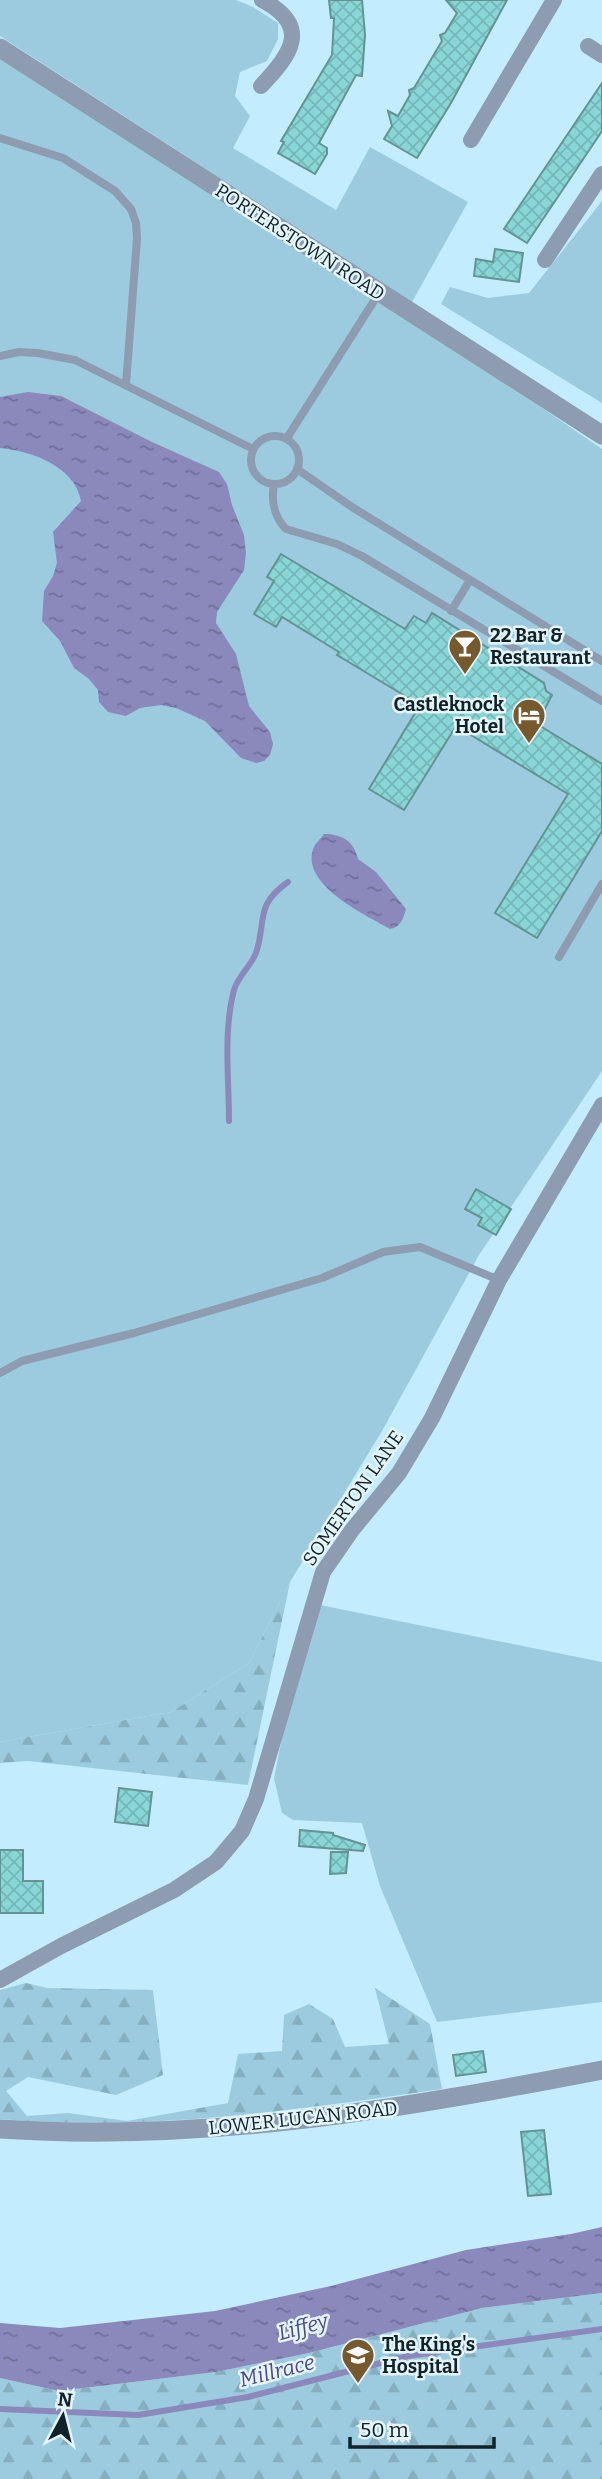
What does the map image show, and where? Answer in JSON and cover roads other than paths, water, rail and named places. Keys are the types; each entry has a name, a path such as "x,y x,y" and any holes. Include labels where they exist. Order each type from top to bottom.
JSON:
{"street":[{"path":"261,86 290,51 293,36 286,18 275,6 262,0"},
{"path":"471,140 554,0"},
{"path":"587,46 602,55"},
{"name":"PORTERSTOWN ROAD","path":"0,48 602,435"},
{"path":"545,260 602,174"},
{"name":"SOMERTON LANE","path":"0,1980 61,1946 174,1890 216,1862 242,1831 256,1799 323,1572 352,1530 399,1473 432,1418 499,1280 602,1105"},
{"name":"LOWER LUCAN ROAD","path":"0,2129 148,2133 283,2123 446,2100 602,2070"}],"lane":[{"path":"0,138 62,158 115,191 131,209 136,223 137,239 127,385"},
{"path":"287,438 379,293"},
{"path":"0,356 19,352 75,360 253,449"},
{"path":"272,435 287,438 297,448 298,469 288,480 274,484 266,482 254,472 251,457 253,449 264,438 272,435"},
{"path":"298,469 352,507 602,661"},
{"path":"274,484 272,496 275,509 281,524 286,528 350,549 602,701"},
{"path":"451,611 470,580"},
{"path":"559,957 602,884"},
{"path":"0,1373 22,1361 134,1333 322,1278 383,1252 420,1247 499,1280"}],"water":[{"path":"28,392 61,396 219,472 227,484 244,535 246,553 244,570 217,612 216,623 236,654 249,706 270,732 273,744 270,755 264,761 256,763 241,758 205,721 176,708 161,705 140,708 126,716 108,712 99,702 98,690 74,668 60,641 42,621 44,591 57,563 53,532 81,501 70,478 50,462 0,448 0,397"},
{"path":"324,834 342,837 350,843 358,859 376,872 406,909 397,926 390,929 351,907 325,886 312,861 314,847"},
{"name":"Liffey","path":"602,2227 602,2293 482,2308 309,2353 216,2372 59,2391 0,2378 0,2323 60,2328 215,2311 331,2286 466,2250"}],"waterway":[{"path":"229,1121 228,1038 234,990 256,953 266,906 288,882"},
{"name":"Millrace","path":"0,2409 138,2415 248,2397 408,2356 602,2329"}],"place":[{"name":"22 Bar & Restaurant","path":"465,676"},
{"name":"Castleknock Hotel","path":"529,745"},
{"name":"The King's Hospital","path":"358,2385"}]}
